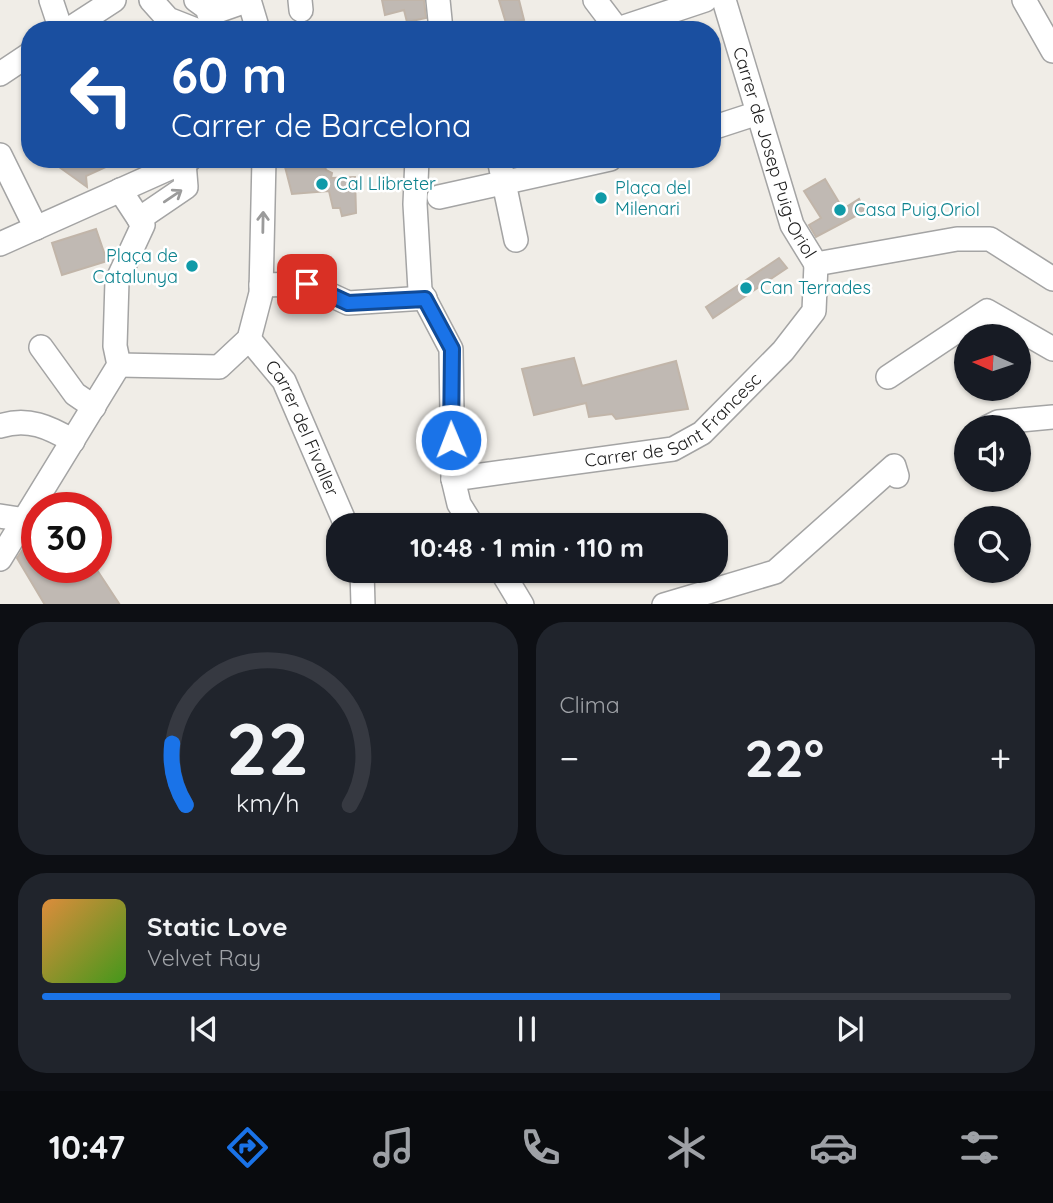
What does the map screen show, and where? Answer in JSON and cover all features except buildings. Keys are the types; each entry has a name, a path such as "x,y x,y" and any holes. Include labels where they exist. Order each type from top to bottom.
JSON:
{"street":[{"path":"51,0 58,21"},
{"path":"82,21 114,0"},
{"path":"151,0 173,21"},
{"path":"196,0 207,8 209,14 249,0 255,21"},
{"path":"438,0 440,21"},
{"path":"595,0 610,21"},
{"path":"641,21 705,0"},
{"name":"Carrer de Josep Puig-Oriol","path":"724,0 792,225 816,264 957,239 990,239 1053,279"},
{"path":"1024,0 1053,51"},
{"path":"2,70 21,59"},
{"path":"721,125 758,113"},
{"path":"0,155 36,228"},
{"path":"0,244 169,168"},
{"path":"139,219 186,187 187,168"},
{"path":"119,365 219,367 249,339 261,285 264,168"},
{"path":"417,168 415,204 420,290 452,349 453,479 459,504 465,513"},
{"path":"501,168 516,240"},
{"path":"439,197 572,168"},
{"path":"43,492 119,365 115,346 117,281 144,225 120,190"},
{"name":"Carrer de Sant Francesc","path":"453,479 673,449 702,433 783,351 814,311 816,264"},
{"path":"261,285 307,284 348,303 425,299"},
{"path":"888,377 987,311 1053,349"},
{"name":"Carrer del Fivaller","path":"249,339 284,381 341,513"},
{"path":"41,347 75,394 94,407"},
{"path":"1031,418 1053,416"},
{"path":"0,426 13,422 46,425 73,441"},
{"path":"664,604 775,572 894,466 897,475"},
{"path":"0,516 21,519"},
{"path":"0,559 21,528"},
{"path":"362,583 363,604"},
{"path":"509,583 522,604"}],"place":[{"name":"Cal Llibreter","path":"322,184"},
{"name":"Plaça del Milenari","path":"601,198"},
{"name":"Casa Puig.Oriol","path":"840,210"},
{"name":"Plaça de Catalunya","path":"192,266"},
{"name":"Can Terrades","path":"746,288"}],"route":[{"path":"307,284 348,303 425,299 452,349 451,440"}]}
